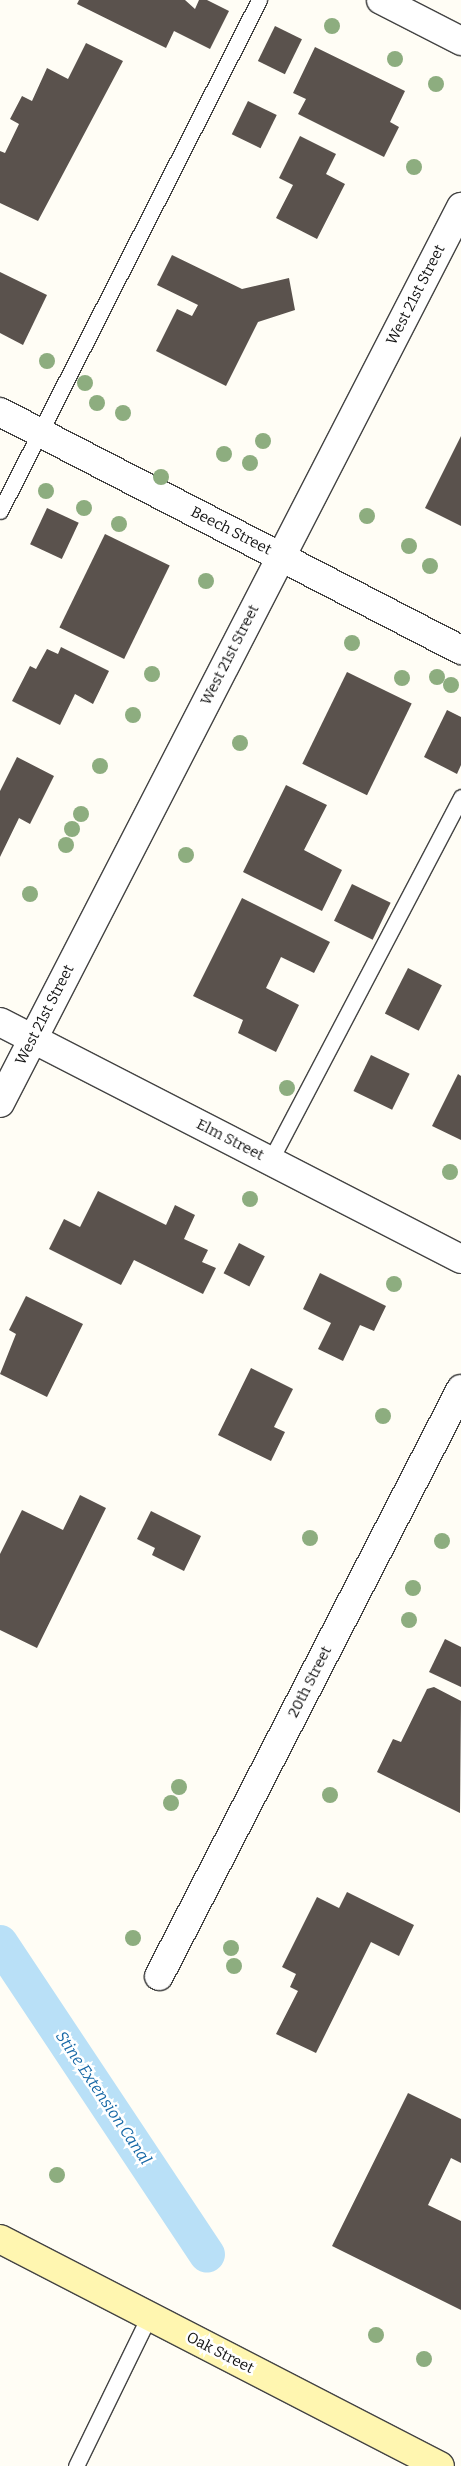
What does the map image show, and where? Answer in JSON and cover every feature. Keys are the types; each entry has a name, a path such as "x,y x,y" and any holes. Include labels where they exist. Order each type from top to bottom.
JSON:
{"main road":[{"name":"Oak Street","path":"0,2239 440,2466"}],"street":[{"path":"380,0 461,41"},
{"name":"West 21st Street","path":"0,1103 461,207"},
{"name":"Beech Street","path":"0,412 461,650"},
{"name":"Elm Street","path":"0,1022 461,1259"},
{"name":"20th Street","path":"159,1976 461,1389"}],"lane":[{"path":"0,511 259,0"},
{"path":"270,1161 461,797"},
{"path":"76,2466 149,2316"}],"building":[{"path":"79,0 185,0 195,9 199,0 207,0 229,11 210,49 174,31 166,48 77,4"},
{"path":"275,26 302,39 285,74 258,61"},
{"path":"86,43 123,61 38,221 0,203 0,151 5,153 19,124 10,119 22,96 32,101 47,68 68,79"},
{"path":"315,47 405,91 390,122 399,127 384,157 298,114 306,99 293,93"},
{"path":"248,101 277,115 261,148 232,134"},
{"path":"300,136 336,154 326,174 345,184 317,239 276,218 293,185 279,178"},
{"path":"172,255 242,289 289,278 295,310 258,322 226,386 156,351 177,309 192,316 198,305 157,285"},
{"path":"0,272 47,295 23,345 0,333"},
{"path":"461,436 461,526 425,508"},
{"path":"47,508 79,523 62,559 30,544"},
{"path":"105,534 170,566 124,659 59,627"},
{"path":"61,647 109,671 93,704 75,694 60,725 12,701 30,666 36,669 47,649 58,654"},
{"path":"347,672 412,704 367,795 302,764"},
{"path":"447,710 461,717 461,765 457,774 424,757"},
{"path":"17,757 54,776 30,824 19,818 0,857 0,791"},
{"path":"286,785 327,805 304,850 342,870 322,911 243,872"},
{"path":"352,884 391,903 373,940 334,921"},
{"path":"242,898 330,942 314,973 281,957 266,988 299,1005 276,1052 238,1033 243,1020 193,996"},
{"path":"408,968 442,985 419,1031 385,1013"},
{"path":"371,1055 410,1074 392,1110 353,1091"},
{"path":"458,1074 461,1076 461,1140 432,1126"},
{"path":"98,1191 166,1225 175,1205 195,1215 184,1239 208,1250 202,1262 216,1268 203,1294 134,1260 121,1285 49,1249 64,1219 80,1227"},
{"path":"239,1243 265,1256 249,1286 224,1273"},
{"path":"320,1273 386,1306 374,1331 360,1325 343,1361 318,1349 331,1323 303,1309"},
{"path":"26,1296 83,1324 47,1397 0,1374 16,1334 9,1330"},
{"path":"251,1368 293,1389 274,1427 285,1432 271,1461 218,1435"},
{"path":"80,1495 106,1508 37,1648 0,1630 0,1554 22,1510 63,1530"},
{"path":"151,1511 201,1536 184,1571 152,1555 155,1548 137,1539"},
{"path":"445,1639 461,1647 461,1687 429,1672"},
{"path":"434,1687 461,1701 460,1813 377,1772 393,1739 401,1742 427,1689"},
{"path":"347,1892 414,1925 399,1956 371,1942 316,2053 276,2034 298,1991 290,1987 296,1974 282,1967 317,1897 339,1908"},
{"path":"408,2093 461,2119 461,2163 451,2158 428,2205 461,2221 461,2310 332,2246"}],"waterway":[{"name":"Stine Extension Canal","path":"0,1943 207,2254"}]}
